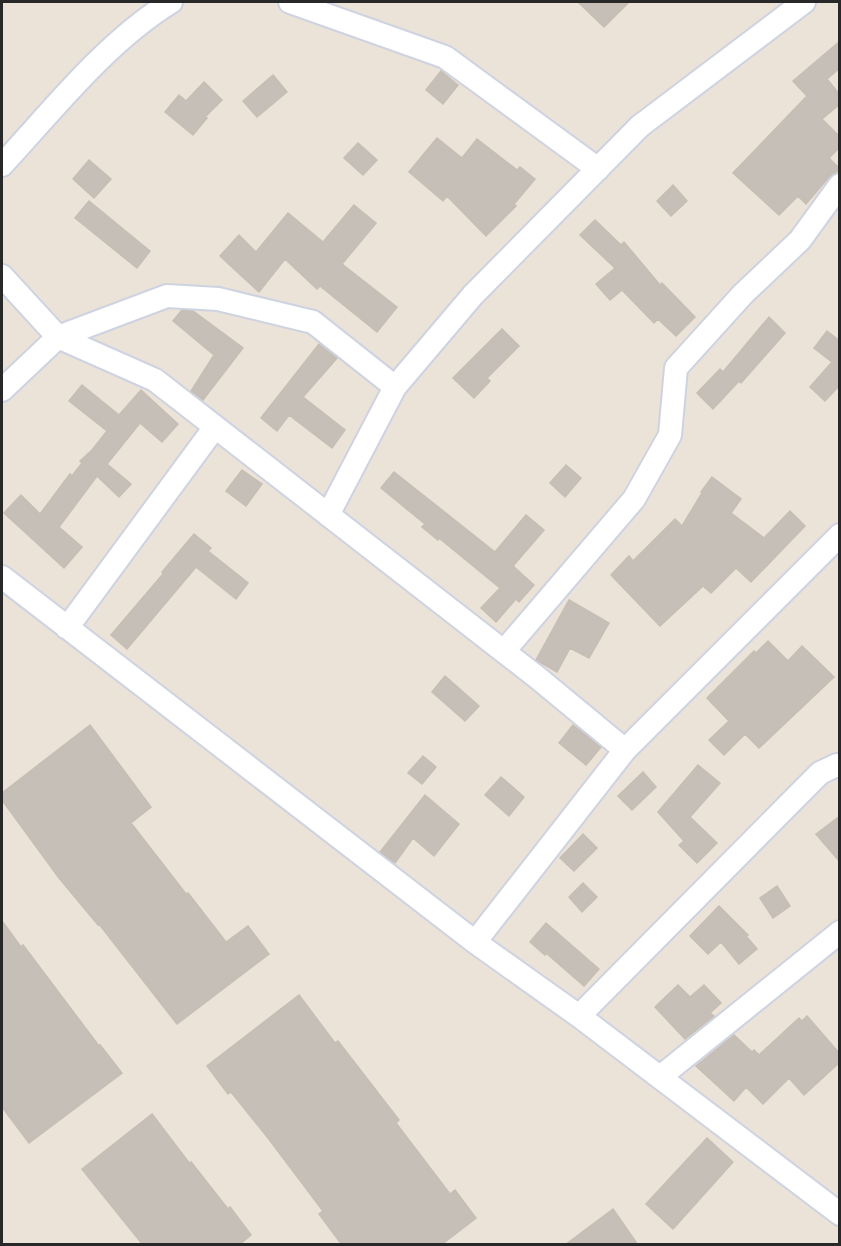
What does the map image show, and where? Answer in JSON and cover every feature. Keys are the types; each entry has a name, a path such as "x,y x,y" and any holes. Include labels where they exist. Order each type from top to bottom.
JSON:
{"street":[{"path":"2,165 105,55 159,9 171,2"},
{"path":"290,2 445,57 598,169"},
{"path":"328,515 395,387 473,295 640,126 804,2"},
{"path":"504,651 634,499 670,435 676,368 743,294 800,240 840,185"},
{"path":"2,276 58,337 155,380 504,651 625,750"},
{"path":"2,390 58,337 167,296 218,300 313,322 395,387"},
{"path":"67,628 215,427"},
{"path":"475,942 625,750 840,535"},
{"path":"2,577 475,942 579,1016 840,1214"},
{"path":"579,1016 820,772 837,765 840,766"},
{"path":"660,1077 840,932"}],"building":[{"path":"578,2 629,2 604,27"},
{"path":"840,41 840,68 827,79 840,95 840,104 822,119 840,137 840,147 829,158 840,169 829,177 806,204 798,196 779,215 733,173 807,96 793,81"},
{"path":"441,71 458,85 443,104 426,90"},
{"path":"273,75 287,92 257,117 243,101"},
{"path":"204,82 222,100 205,117 207,118 193,135 165,112 179,95 186,101"},
{"path":"437,138 462,158 477,139 517,170 520,167 535,179 514,204 516,206 486,236 447,196 443,201 409,172"},
{"path":"358,143 377,160 363,175 344,158"},
{"path":"89,160 111,179 94,198 73,179"},
{"path":"673,185 687,201 671,216 657,201"},
{"path":"89,201 150,251 137,268 75,218"},
{"path":"354,205 376,223 342,264 397,307 377,332 320,286 317,289 285,259 259,292 220,256 239,235 256,252 288,213 323,242"},
{"path":"595,220 621,245 624,242 660,285 662,283 695,317 676,336 658,319 654,323 622,290 610,300 596,284 615,268 580,235"},
{"path":"182,310 193,311 243,348 203,400 191,391 214,355 173,321"},
{"path":"769,317 785,333 741,383 739,381 713,409 697,393 720,369 723,372"},
{"path":"502,329 519,346 487,378 490,381 474,398 453,378"},
{"path":"827,331 840,341 840,385 825,401 810,387 832,362 814,348"},
{"path":"319,344 337,358 303,397 345,430 332,448 289,415 277,431 261,418"},
{"path":"82,385 119,415 141,390 178,424 162,442 140,423 107,464 131,484 119,497 97,476 59,527 82,547 64,568 4,513 21,495 40,514 70,474 72,476 82,463 80,461 107,431 69,401"},
{"path":"566,465 581,478 565,497 550,483"},
{"path":"242,470 262,484 246,506 226,491"},
{"path":"394,472 495,552 526,515 544,530 513,566 534,585 519,602 516,599 496,622 481,608 500,588 439,538 438,540 422,527 425,524 381,488"},
{"path":"712,477 741,499 731,513 764,538 790,511 805,526 751,582 736,568 711,593 703,586 660,626 611,575 629,556 633,561 675,519 682,526"},
{"path":"194,534 211,548 208,551 248,583 236,599 196,567 127,649 111,635"},
{"path":"569,600 609,623 589,658 570,648 557,672 536,660"},
{"path":"768,641 788,661 802,646 834,677 759,748 745,734 724,755 709,740 729,721 707,698 754,651 756,653"},
{"path":"445,676 479,706 465,721 432,692"},
{"path":"90,725 151,807 131,823 186,894 188,893 226,942 248,926 269,954 177,1024 99,924 59,878 2,800 2,793"},
{"path":"573,725 601,747 586,765 559,743"},
{"path":"423,756 436,767 422,784 408,773"},
{"path":"698,765 720,783 690,817 717,843 697,863 679,845 684,841 658,812"},
{"path":"643,772 656,787 632,810 618,796"},
{"path":"501,777 524,797 509,816 485,795"},
{"path":"425,795 459,824 434,856 413,838 395,863 380,852"},
{"path":"840,816 840,862 816,834"},
{"path":"583,834 597,848 574,871 560,858"},
{"path":"583,883 597,897 582,912 569,897"},
{"path":"777,886 790,906 773,918 760,898"},
{"path":"719,906 748,935 746,936 757,949 739,964 721,942 708,954 690,936"},
{"path":"2,921 122,1073 29,1143 2,1107"},
{"path":"546,923 599,969 584,986 530,942"},
{"path":"678,985 690,997 704,985 721,1003 710,1013 714,1016 685,1039 655,1007"},
{"path":"299,995 335,1043 338,1041 399,1120 396,1123 450,1194 455,1190 476,1218 441,1245 342,1245 319,1214 323,1211 268,1138 231,1092 228,1094 207,1066"},
{"path":"807,1016 840,1054 840,1062 804,1095 789,1078 763,1104 746,1087 734,1101 696,1066 734,1035 752,1052 754,1050 759,1055 799,1018 802,1021"},
{"path":"152,1114 190,1164 191,1162 228,1209 230,1207 251,1235 239,1245 143,1245 82,1169"},
{"path":"707,1138 733,1162 673,1229 646,1204"},
{"path":"613,1209 638,1245 565,1245"}]}
